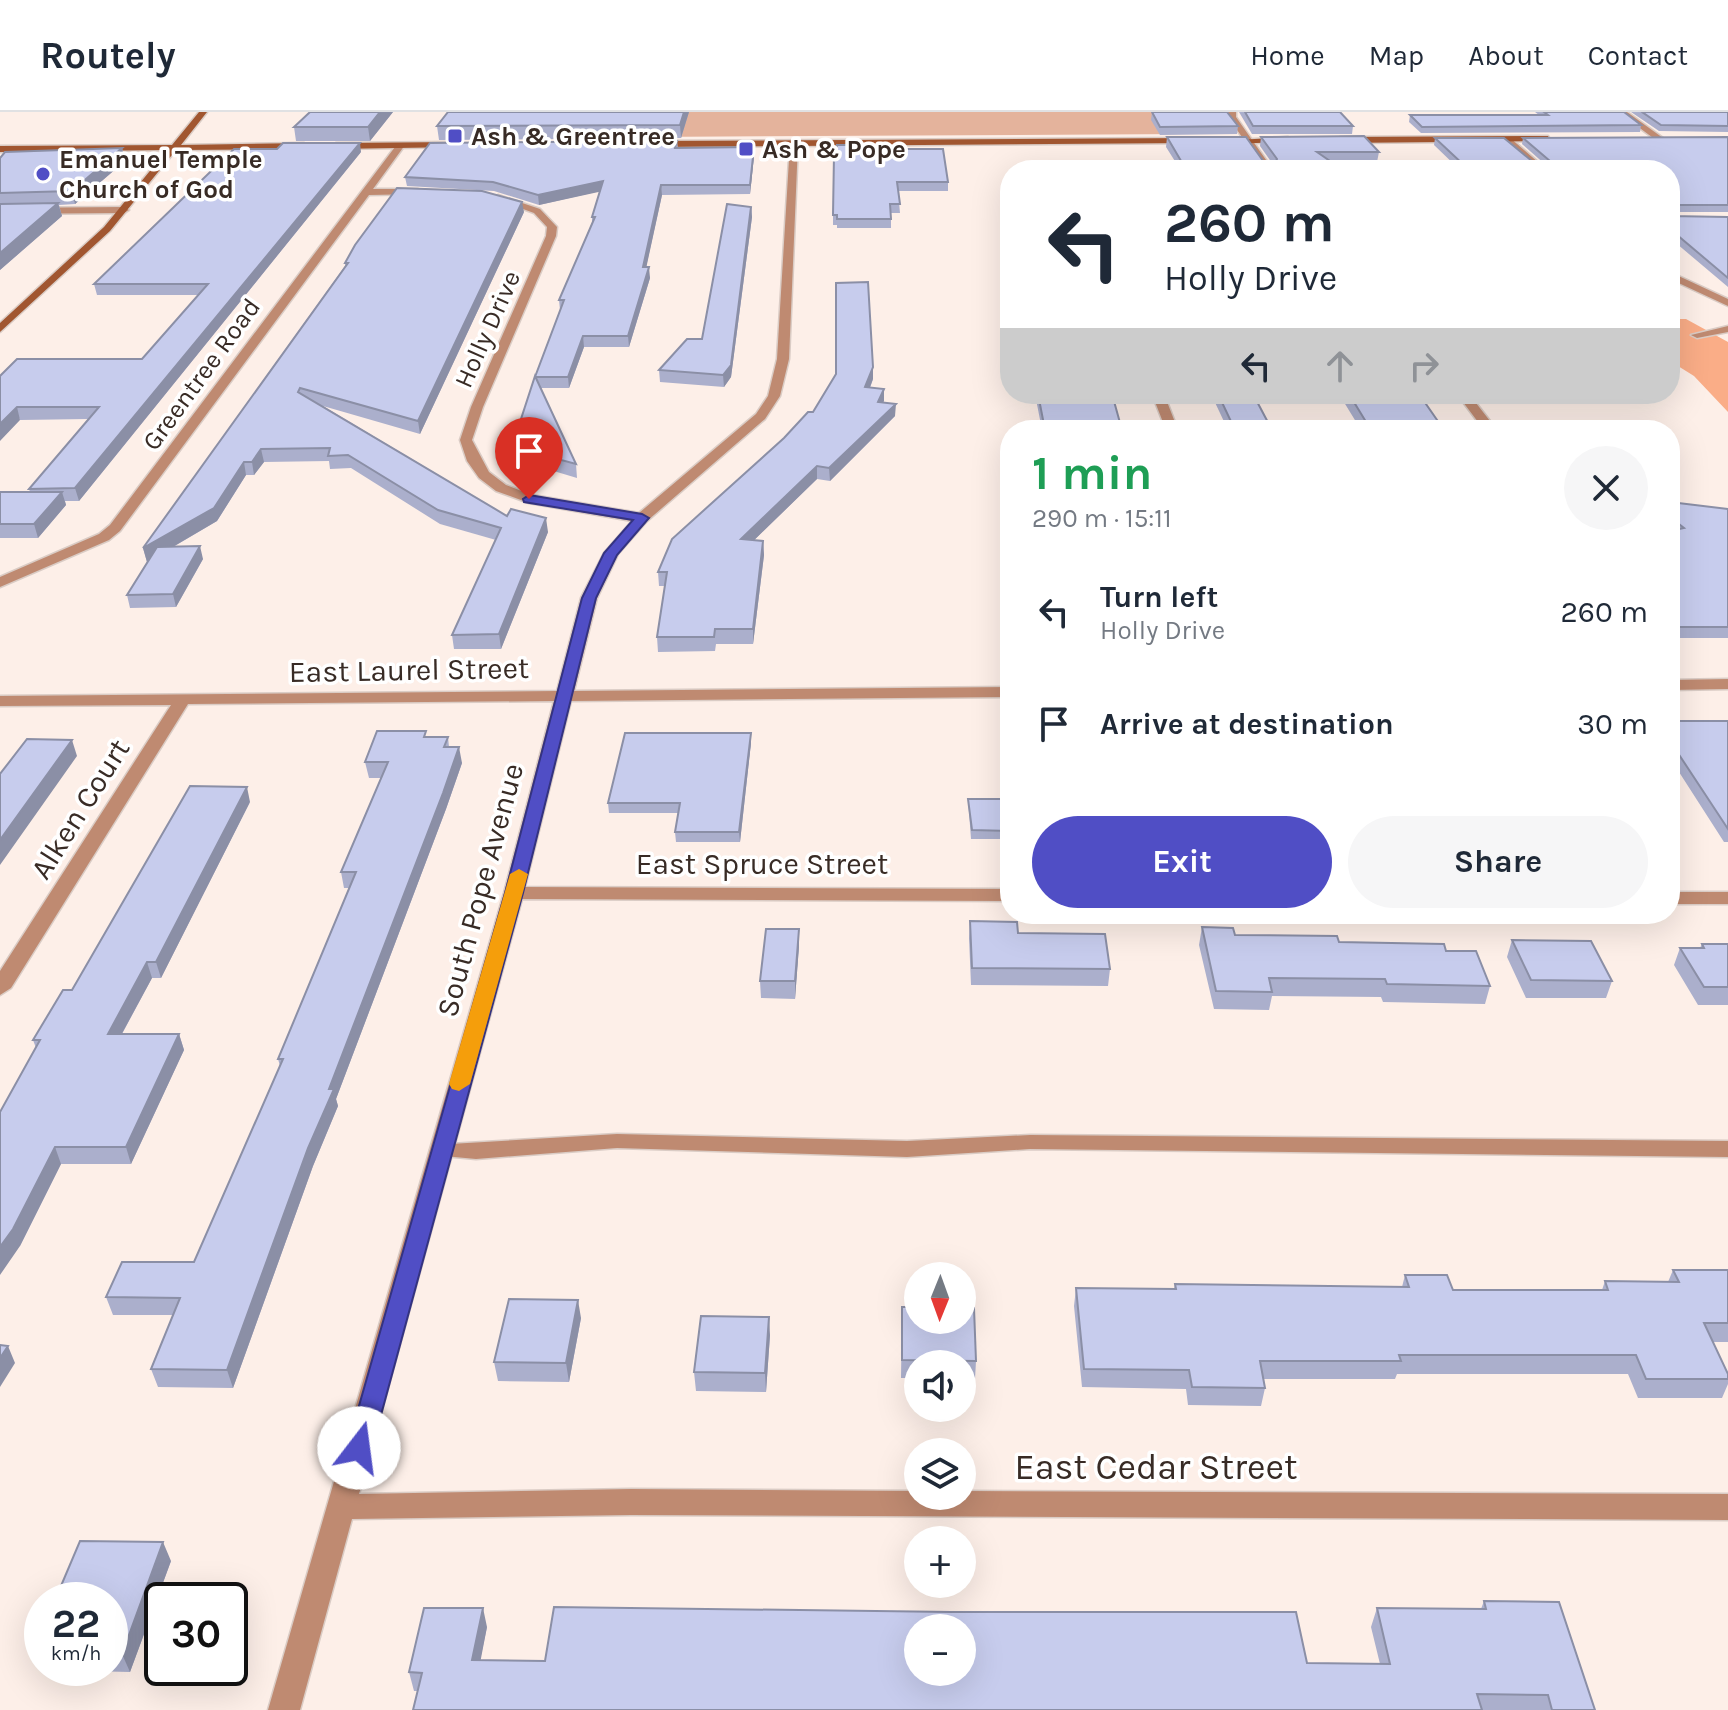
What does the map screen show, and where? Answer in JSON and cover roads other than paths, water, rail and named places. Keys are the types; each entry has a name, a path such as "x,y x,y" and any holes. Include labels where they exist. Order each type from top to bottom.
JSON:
{"street":[{"path":"0,329 82,254 124,210 203,112"},
{"path":"1232,112 1232,117 1262,160"},
{"path":"1622,112 1659,138"},
{"path":"1644,138 1673,138"},
{"path":"1506,139 1531,160"},
{"path":"1327,140 1552,139"},
{"path":"1219,141 1295,140"},
{"path":"636,144 1204,141"},
{"name":"South Pope Avenue","path":"284,1710 514,893 594,585 611,553 642,518 761,416 774,396 783,359 794,143"},
{"name":"Greentree Road","path":"0,582 104,537 115,528 401,145"},
{"path":"0,149 462,145"},
{"path":"365,192 432,192"},
{"name":"Holly Drive","path":"479,195 519,203 537,211 552,227 551,236 477,407 466,440 474,461 484,475 501,488 529,499 642,518"},
{"path":"0,211 124,210"},
{"path":"1680,280 1728,303"},
{"path":"1697,335 1728,329"},
{"path":"1471,404 1483,420"},
{"path":"1680,685 1728,684"},
{"name":"East Laurel Street","path":"0,701 1000,692"},
{"name":"Alken Court","path":"0,988 182,700"},
{"name":"East Spruce Street","path":"514,893 1000,895"},
{"path":"1680,898 1728,898"},
{"name":"East Cedar Street","path":"343,1507 631,1502 1728,1507"}],"lane":[{"path":"441,1150 476,1151 617,1141 907,1149 1030,1142 1728,1149"}],"place":[{"name":"Ash & Greentree","path":"455,136"},
{"name":"Ash & Pope","path":"746,149"},
{"name":"Emanuel Temple Church of God","path":"43,174"}]}
